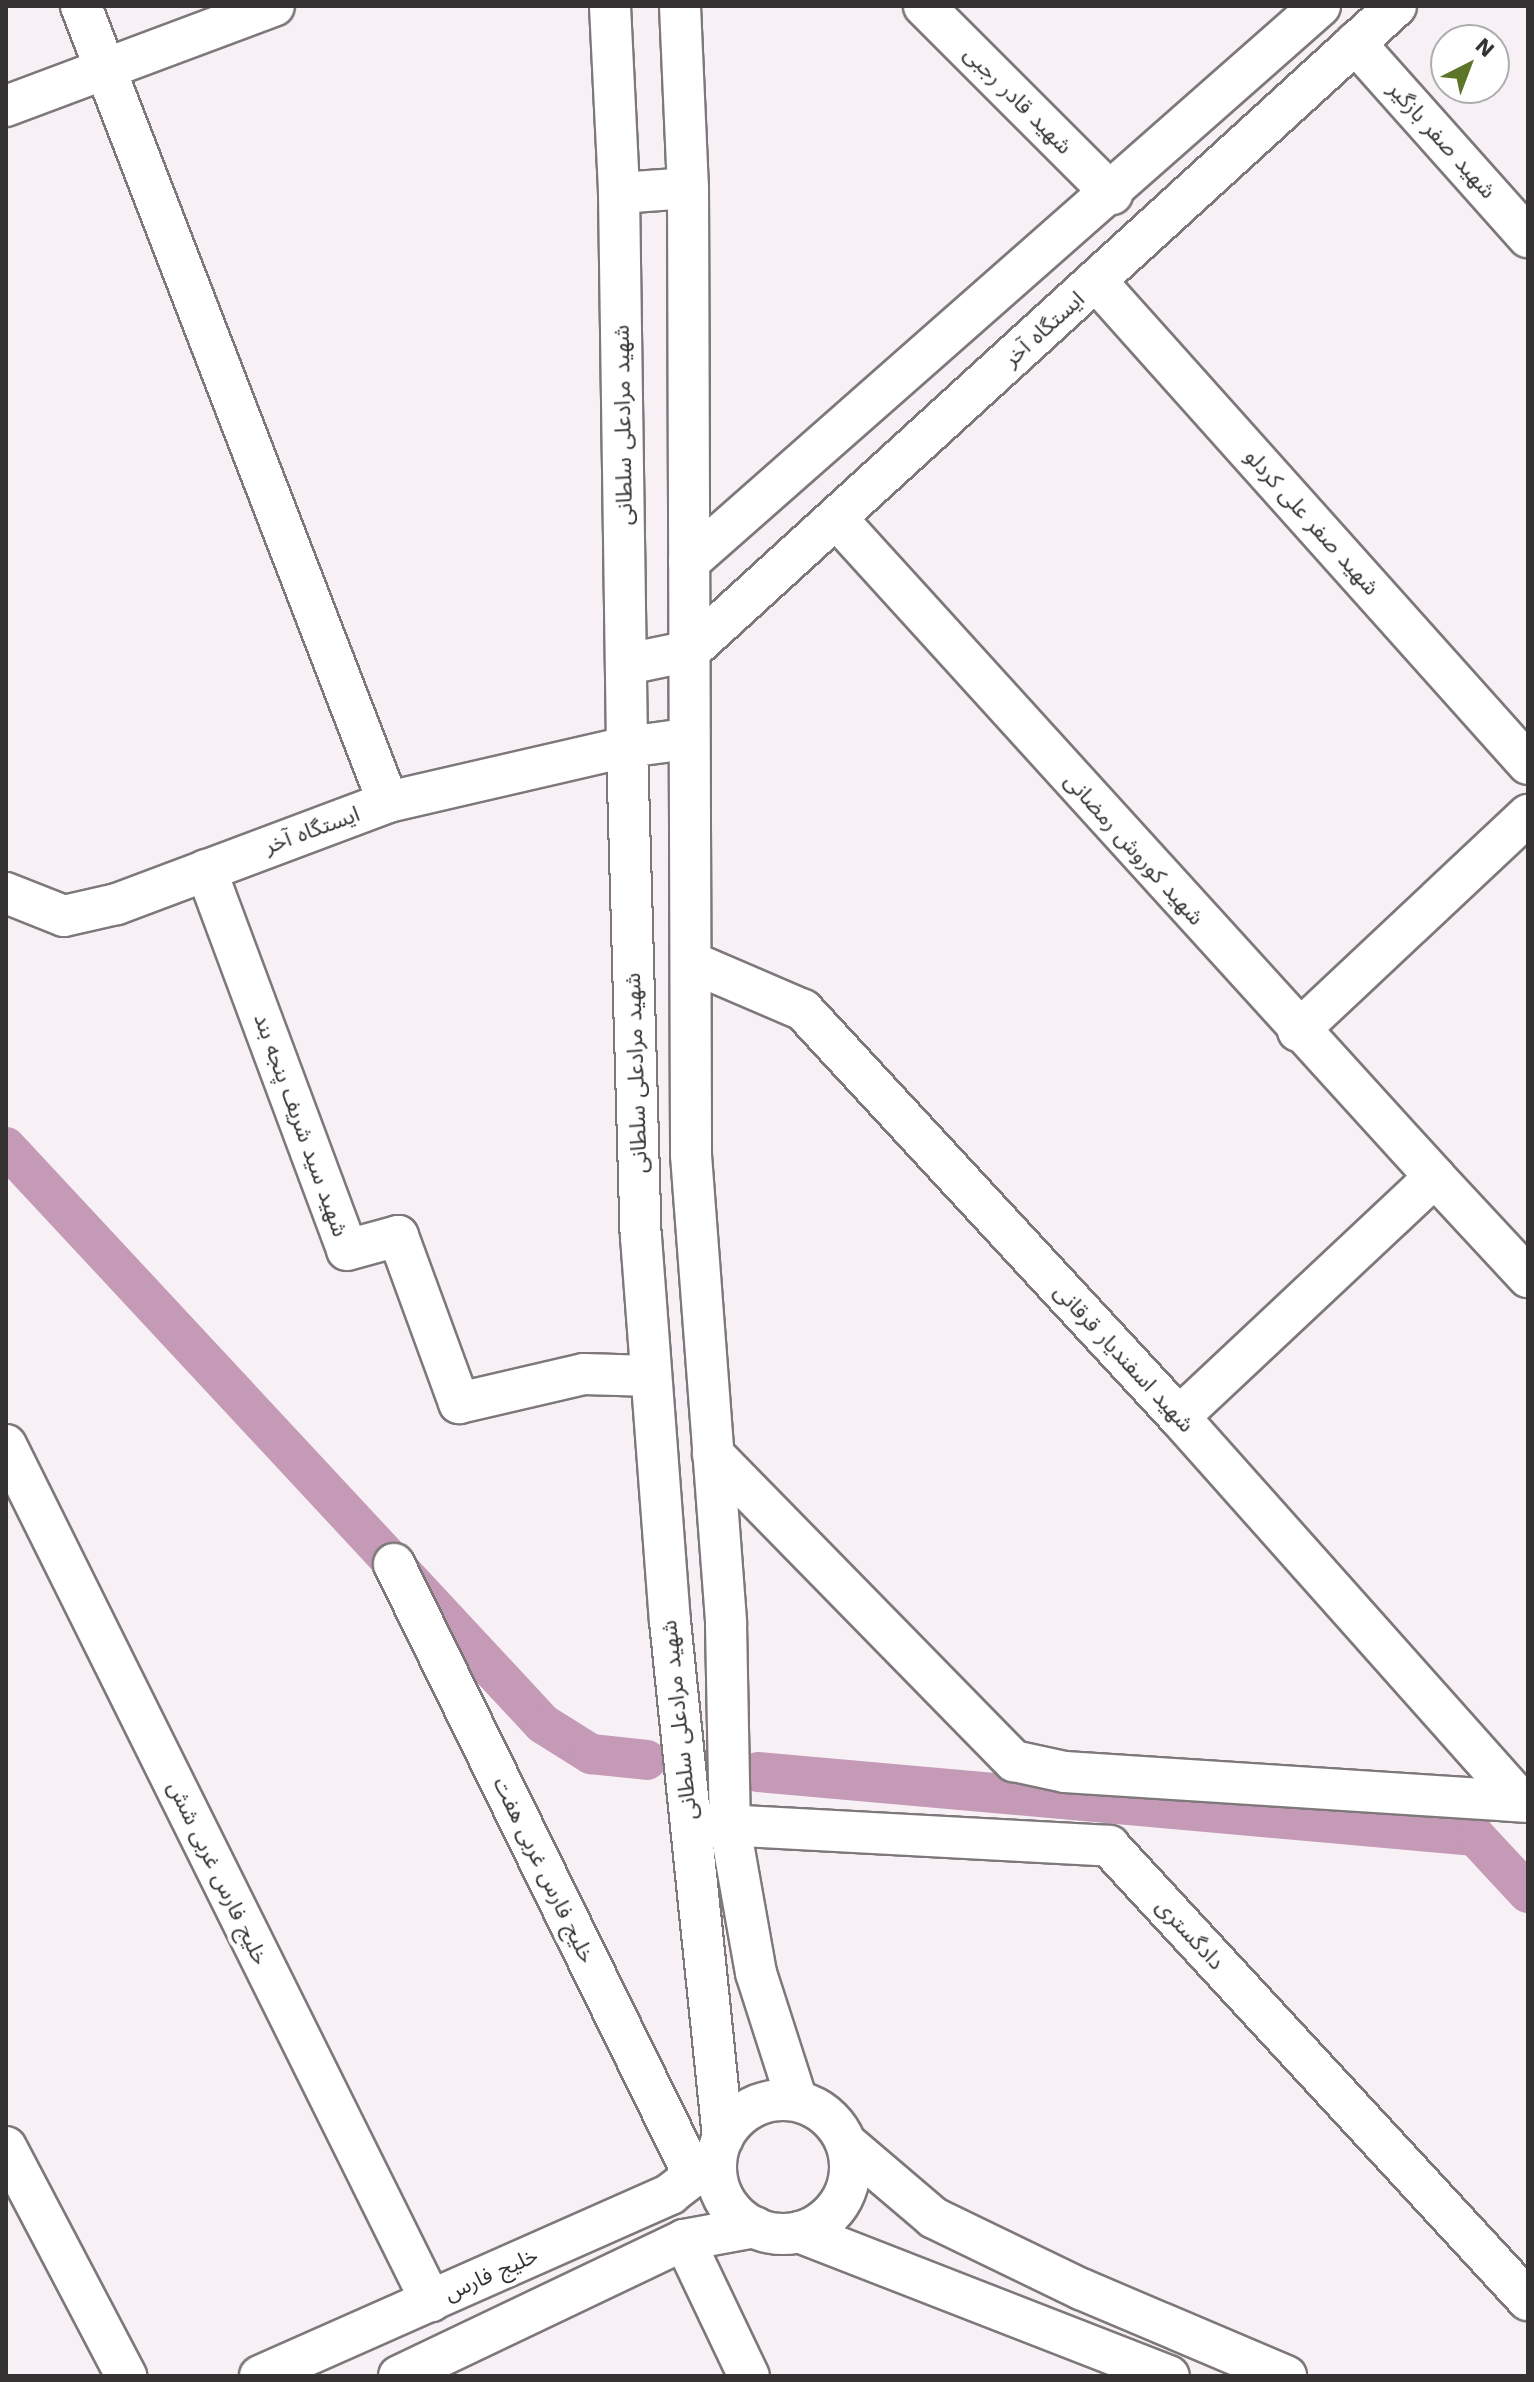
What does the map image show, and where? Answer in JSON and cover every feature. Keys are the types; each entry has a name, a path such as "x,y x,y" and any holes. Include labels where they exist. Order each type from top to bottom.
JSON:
{"street":[{"path":"81,6 388,802"},
{"path":"6,106 274,6"},
{"name":"شهید مرادعلی سلطانی","path":"610,6 619,193 627,747 640,1198 651,1376 689,1822 711,2157"},
{"name":"شهید مرادعلی سلطانی","path":"680,6 688,188 690,651 687,739 694,1199 726,1624 730,1827 756,1973 797,2101"},
{"name":"شهید قادر رجبی","path":"924,6 1112,194"},
{"name":"ایستگاه آخر","path":"690,651 1396,6"},
{"path":"689,562 1112,194 1316,7"},
{"name":"شهید صفر بازگیر","path":"1355,43 1528,237"},
{"path":"619,193 688,188"},
{"name":"شهید صفر علی کردلو","path":"1096,281 1528,764"},
{"name":"شهید کوروش رمضانی","path":"836,518 1298,1031 1528,1277"},
{"path":"627,664 690,651"},
{"name":"ایستگاه آخر","path":"6,893 64,916 117,904 388,802 627,747 687,739"},
{"path":"1298,1031 1528,815"},
{"name":"شهید سید شریف پنجه بند","path":"206,870 347,1250 398,1236 459,1403 584,1374 651,1376"},
{"name":"شهید اسفندیار قرقانی","path":"691,962 803,1010 1179,1417 1524,1801"},
{"path":"1179,1417 1435,1177"},
{"path":"640,1198 694,1199"},
{"name":"خلیج فارس غربی شش","path":"6,1445 431,2301"},
{"path":"713,1454 1014,1761 1065,1772 1524,1801"},
{"name":"خلیج فارس غربی هفت","path":"394,1564 711,2157"},
{"name":"دادگستری","path":"689,1822 730,1827 1109,1846 1528,2300"},
{"path":"847,2144 851,2166 837,2208 799,2232 777,2234 755,2227 725,2199 711,2157 753,2106 797,2101 835,2124 847,2144 934,2218 1081,2289 1286,2376"},
{"path":"6,2147 126,2376"},
{"name":"خلیج فارس","path":"260,2376 670,2194 711,2157"},
{"path":"412,2373 684,2240 755,2227"},
{"path":"799,2232 1112,2364 1169,2376"},
{"path":"684,2240 749,2376"},
{"path":"1081,2289 1112,2364"}],"waterway":[{"path":"6,1147 543,1724 591,1754 647,1760"},
{"path":"758,1772 1475,1836 1528,1893"}]}
